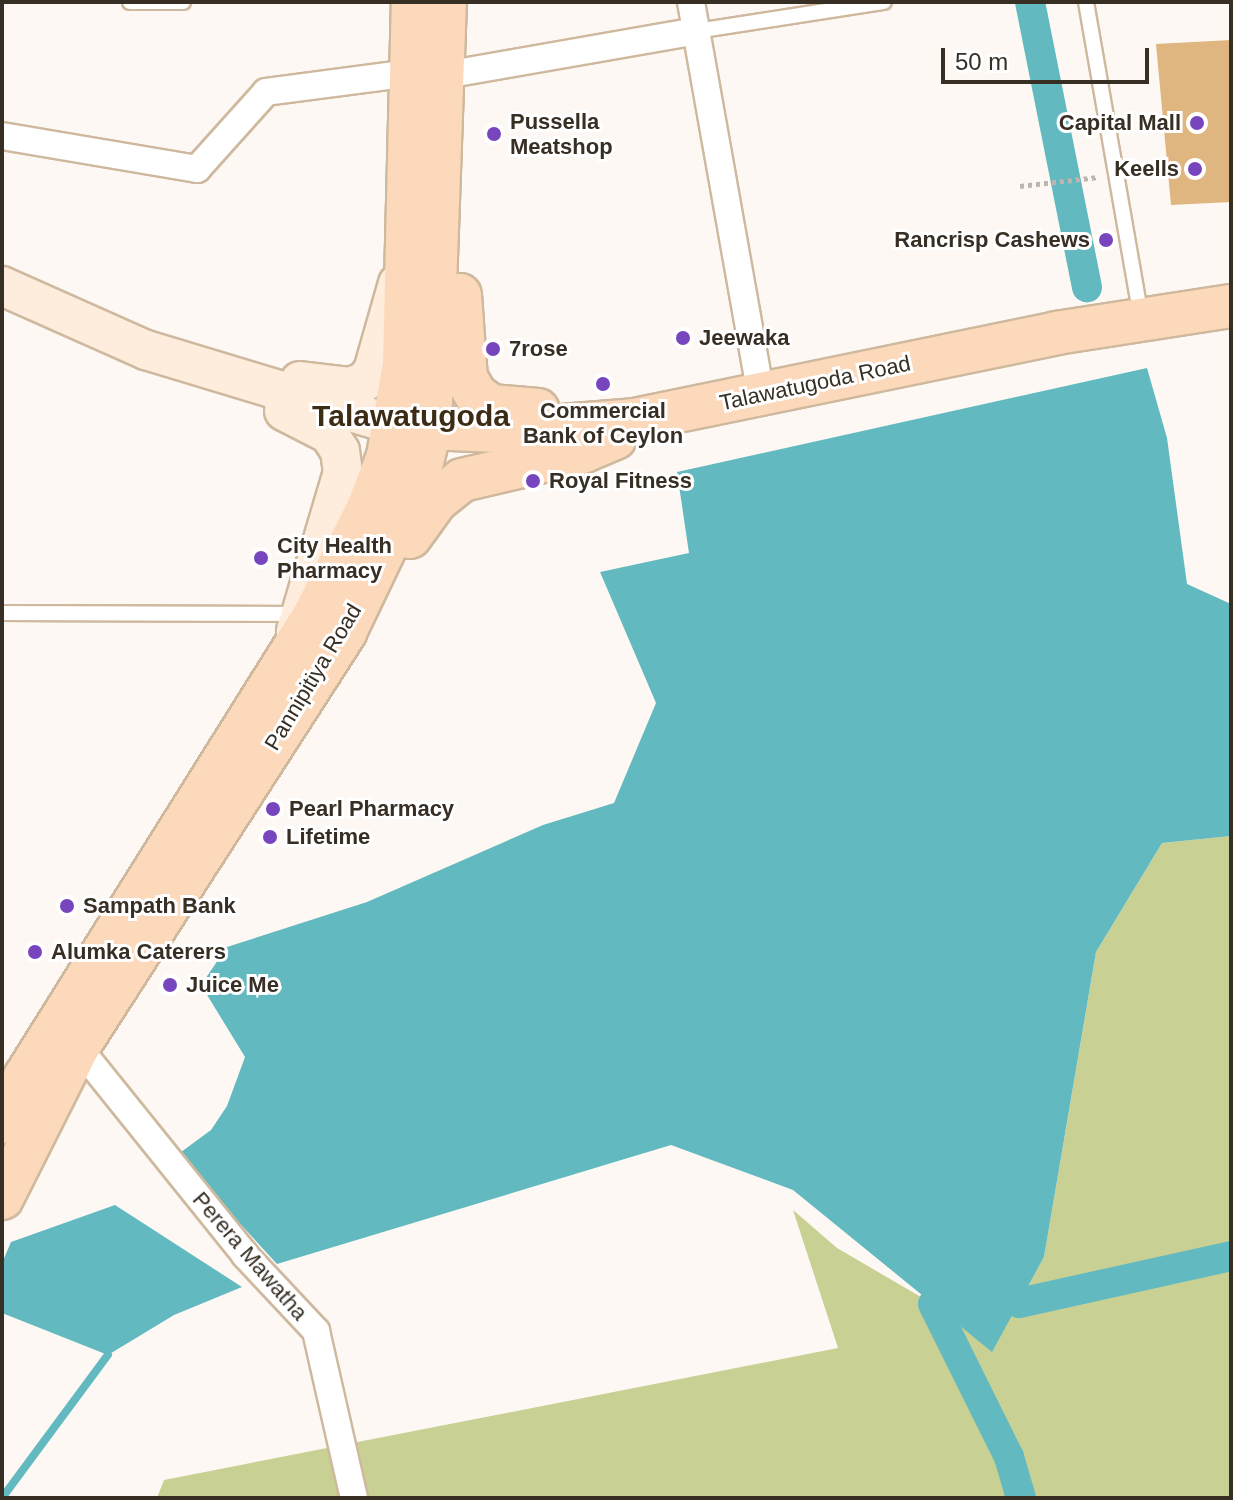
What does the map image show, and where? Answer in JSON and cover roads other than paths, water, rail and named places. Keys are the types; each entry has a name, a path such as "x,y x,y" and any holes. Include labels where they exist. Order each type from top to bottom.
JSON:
{"main road":[{"name":"Pannipitiya Road","path":"2,1122 13,1074 286,660 306,615 413,428 441,183 428,74 413,2"},
{"name":"Pannipitiya Road","path":"2,1198 78,1047 357,607 417,482 408,244 428,74 445,2"},
{"path":"441,183 459,243 464,359 476,395 491,406 516,412 679,412"},
{"path":"206,370 349,387 364,382 373,371 408,244"},
{"path":"2,286 146,350 413,428"},
{"name":"Talawatugoda Road","path":"413,428 562,428 679,412 1141,319 1231,306"},
{"path":"206,370 312,423 340,451 341,490 306,615"},
{"path":"357,607 436,501 462,480 582,452 679,412"}],"street":[{"path":"691,2 761,395"},
{"path":"2,136 197,169 266,92 428,74 696,31"},
{"name":"Perera Mawatha","path":"78,1047 245,1255 316,1331 354,1498"}],"lane":[{"path":"130,2 183,2"},
{"path":"696,31 884,2"},
{"path":"1086,2 1141,319"},
{"path":"2,613 306,615"}],"water":[{"path":"1147,368 1167,438 1187,584 1231,604 1231,836 1162,843 1096,952 1044,1257 992,1352 793,1190 671,1145 277,1264 177,1155 211,1130 227,1106 245,1057 201,985 227,947 367,902 543,825 614,803 656,703 600,572 689,553 677,472"},
{"path":"115,1205 242,1287 174,1315 108,1355 2,1313 2,1263 11,1242"}],"waterway":[{"path":"1030,2 1087,287"},
{"path":"1019,1303 1231,1256"},
{"path":"933,1304 1009,1457 1021,1498"},
{"path":"2,1498 108,1355"}],"place":[{"name":"Capital Mall","path":"1197,123"},
{"name":"Pussella Meatshop","path":"494,134"},
{"name":"Keells","path":"1195,169"},
{"name":"Rancrisp Cashews","path":"1106,240"},
{"name":"Jeewaka","path":"683,338"},
{"name":"7rose","path":"493,349"},
{"name":"Commercial Bank of Ceylon","path":"603,384"},
{"name":"Royal Fitness","path":"533,481"},
{"name":"City Health Pharmacy","path":"261,558"},
{"name":"Pearl Pharmacy","path":"273,809"},
{"name":"Lifetime","path":"270,837"},
{"name":"Sampath Bank","path":"67,906"},
{"name":"Alumka Caterers","path":"35,952"},
{"name":"Juice Me","path":"170,985"}],"district":[{"name":"Talawatugoda","path":"411,416"}]}
